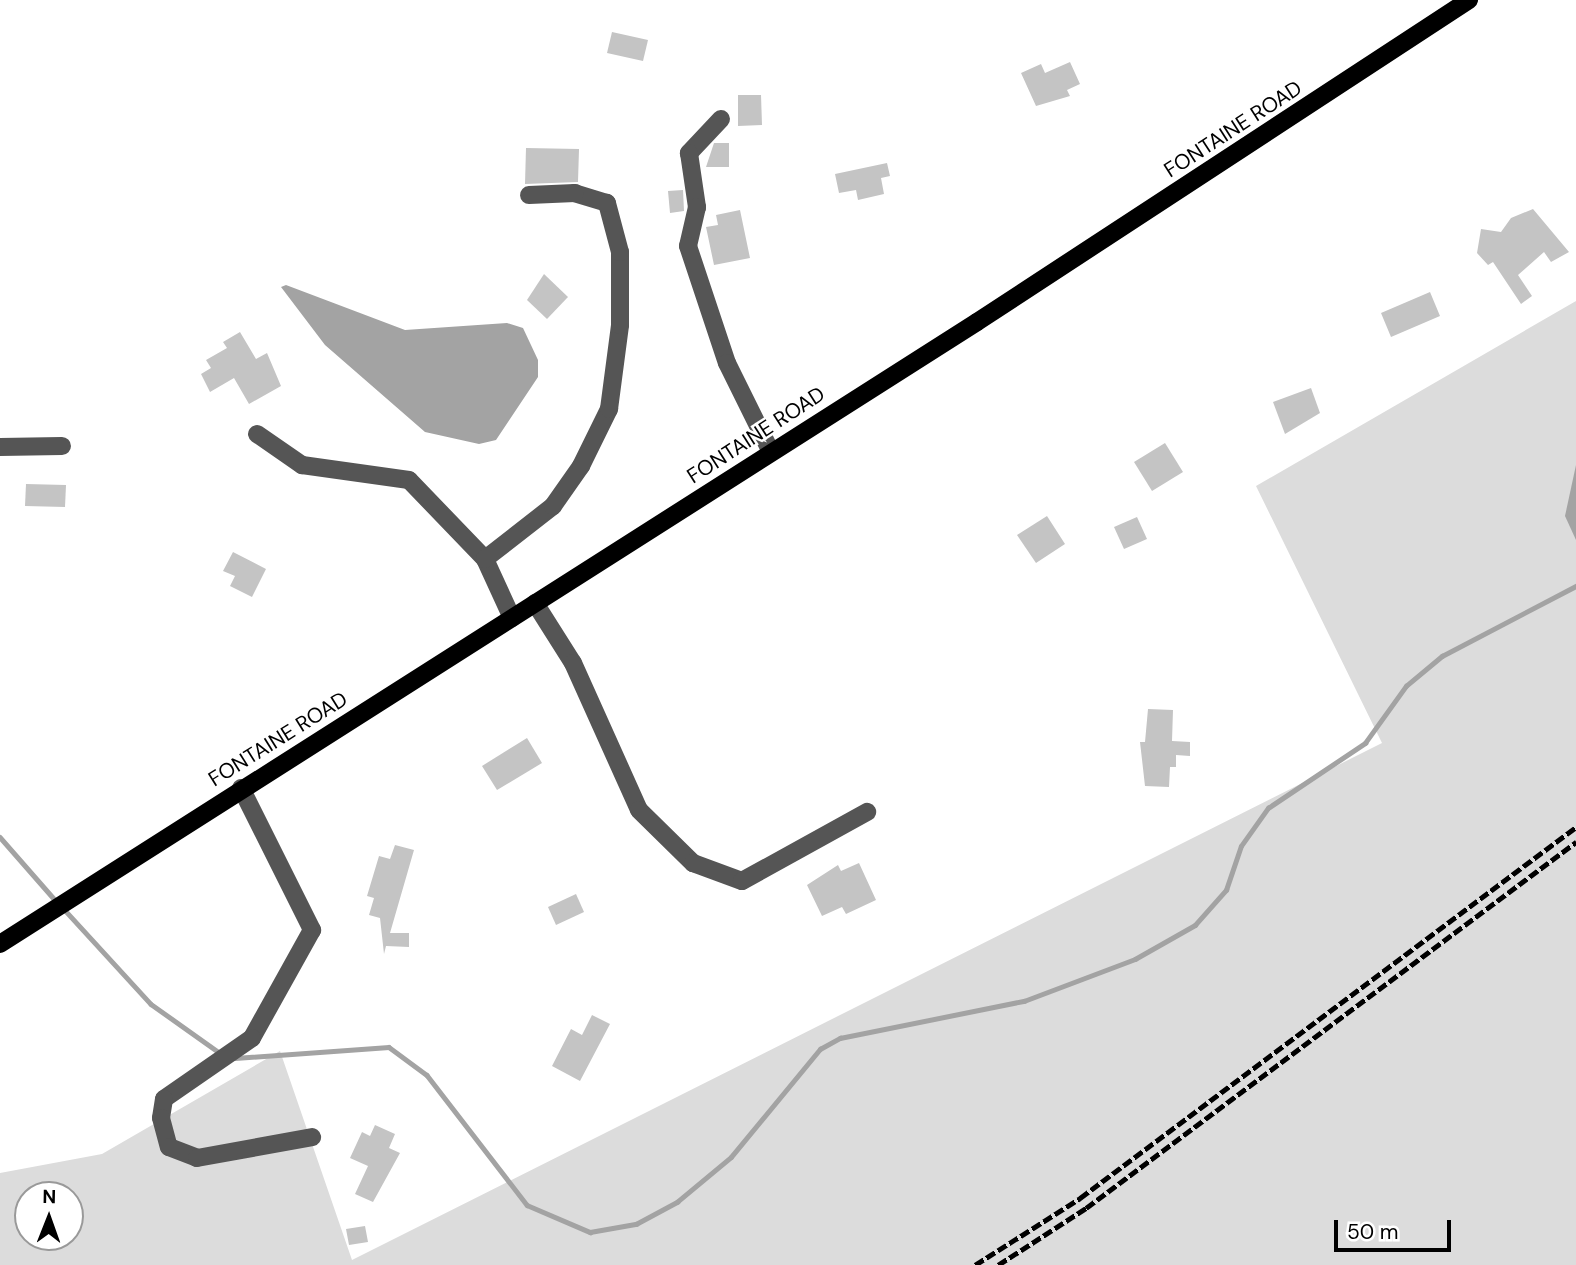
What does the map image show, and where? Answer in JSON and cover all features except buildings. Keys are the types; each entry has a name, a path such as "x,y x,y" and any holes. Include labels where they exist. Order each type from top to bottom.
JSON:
{"main road":[{"name":"FONTAINE ROAD","path":"0,944 771,453 1469,0"}],"street":[{"path":"721,119 689,153 696,207 688,246 727,363 771,453"},
{"path":"485,559 553,506 580,466 609,409 618,337 620,252 607,203 575,193 529,195"},
{"path":"257,434 302,465 409,480 485,559 512,618"},
{"path":"0,447 62,446"},
{"path":"535,603 584,683 639,810 693,863 742,881 867,812"},
{"path":"242,788 312,930 252,1038 164,1099 161,1118 169,1147 197,1158 312,1137"}],"shaded area":[{"path":"286,285 405,330 507,323 523,328 538,360 538,377 496,440 479,444 425,432 325,345 281,287"},
{"path":"1576,301 1576,1265 0,1265 0,1173 102,1154 280,1051 352,1260 1382,743 1256,486"},
{"path":"1576,465 1576,540 1565,516"}],"waterway":[{"path":"235,1058 389,1047 427,1075 527,1205 590,1232 636,1224 677,1202 731,1157 820,1049 840,1038 1024,1001 1135,959 1195,925 1226,890 1241,846 1268,808 1365,743 1406,686 1442,656 1576,586"},
{"path":"0,837 57,902"},
{"path":"63,908 151,1004 220,1053"}],"railway":[{"path":"975,1265 1080,1198 1576,827"},
{"path":"998,1265 1086,1208 1576,842"}]}
